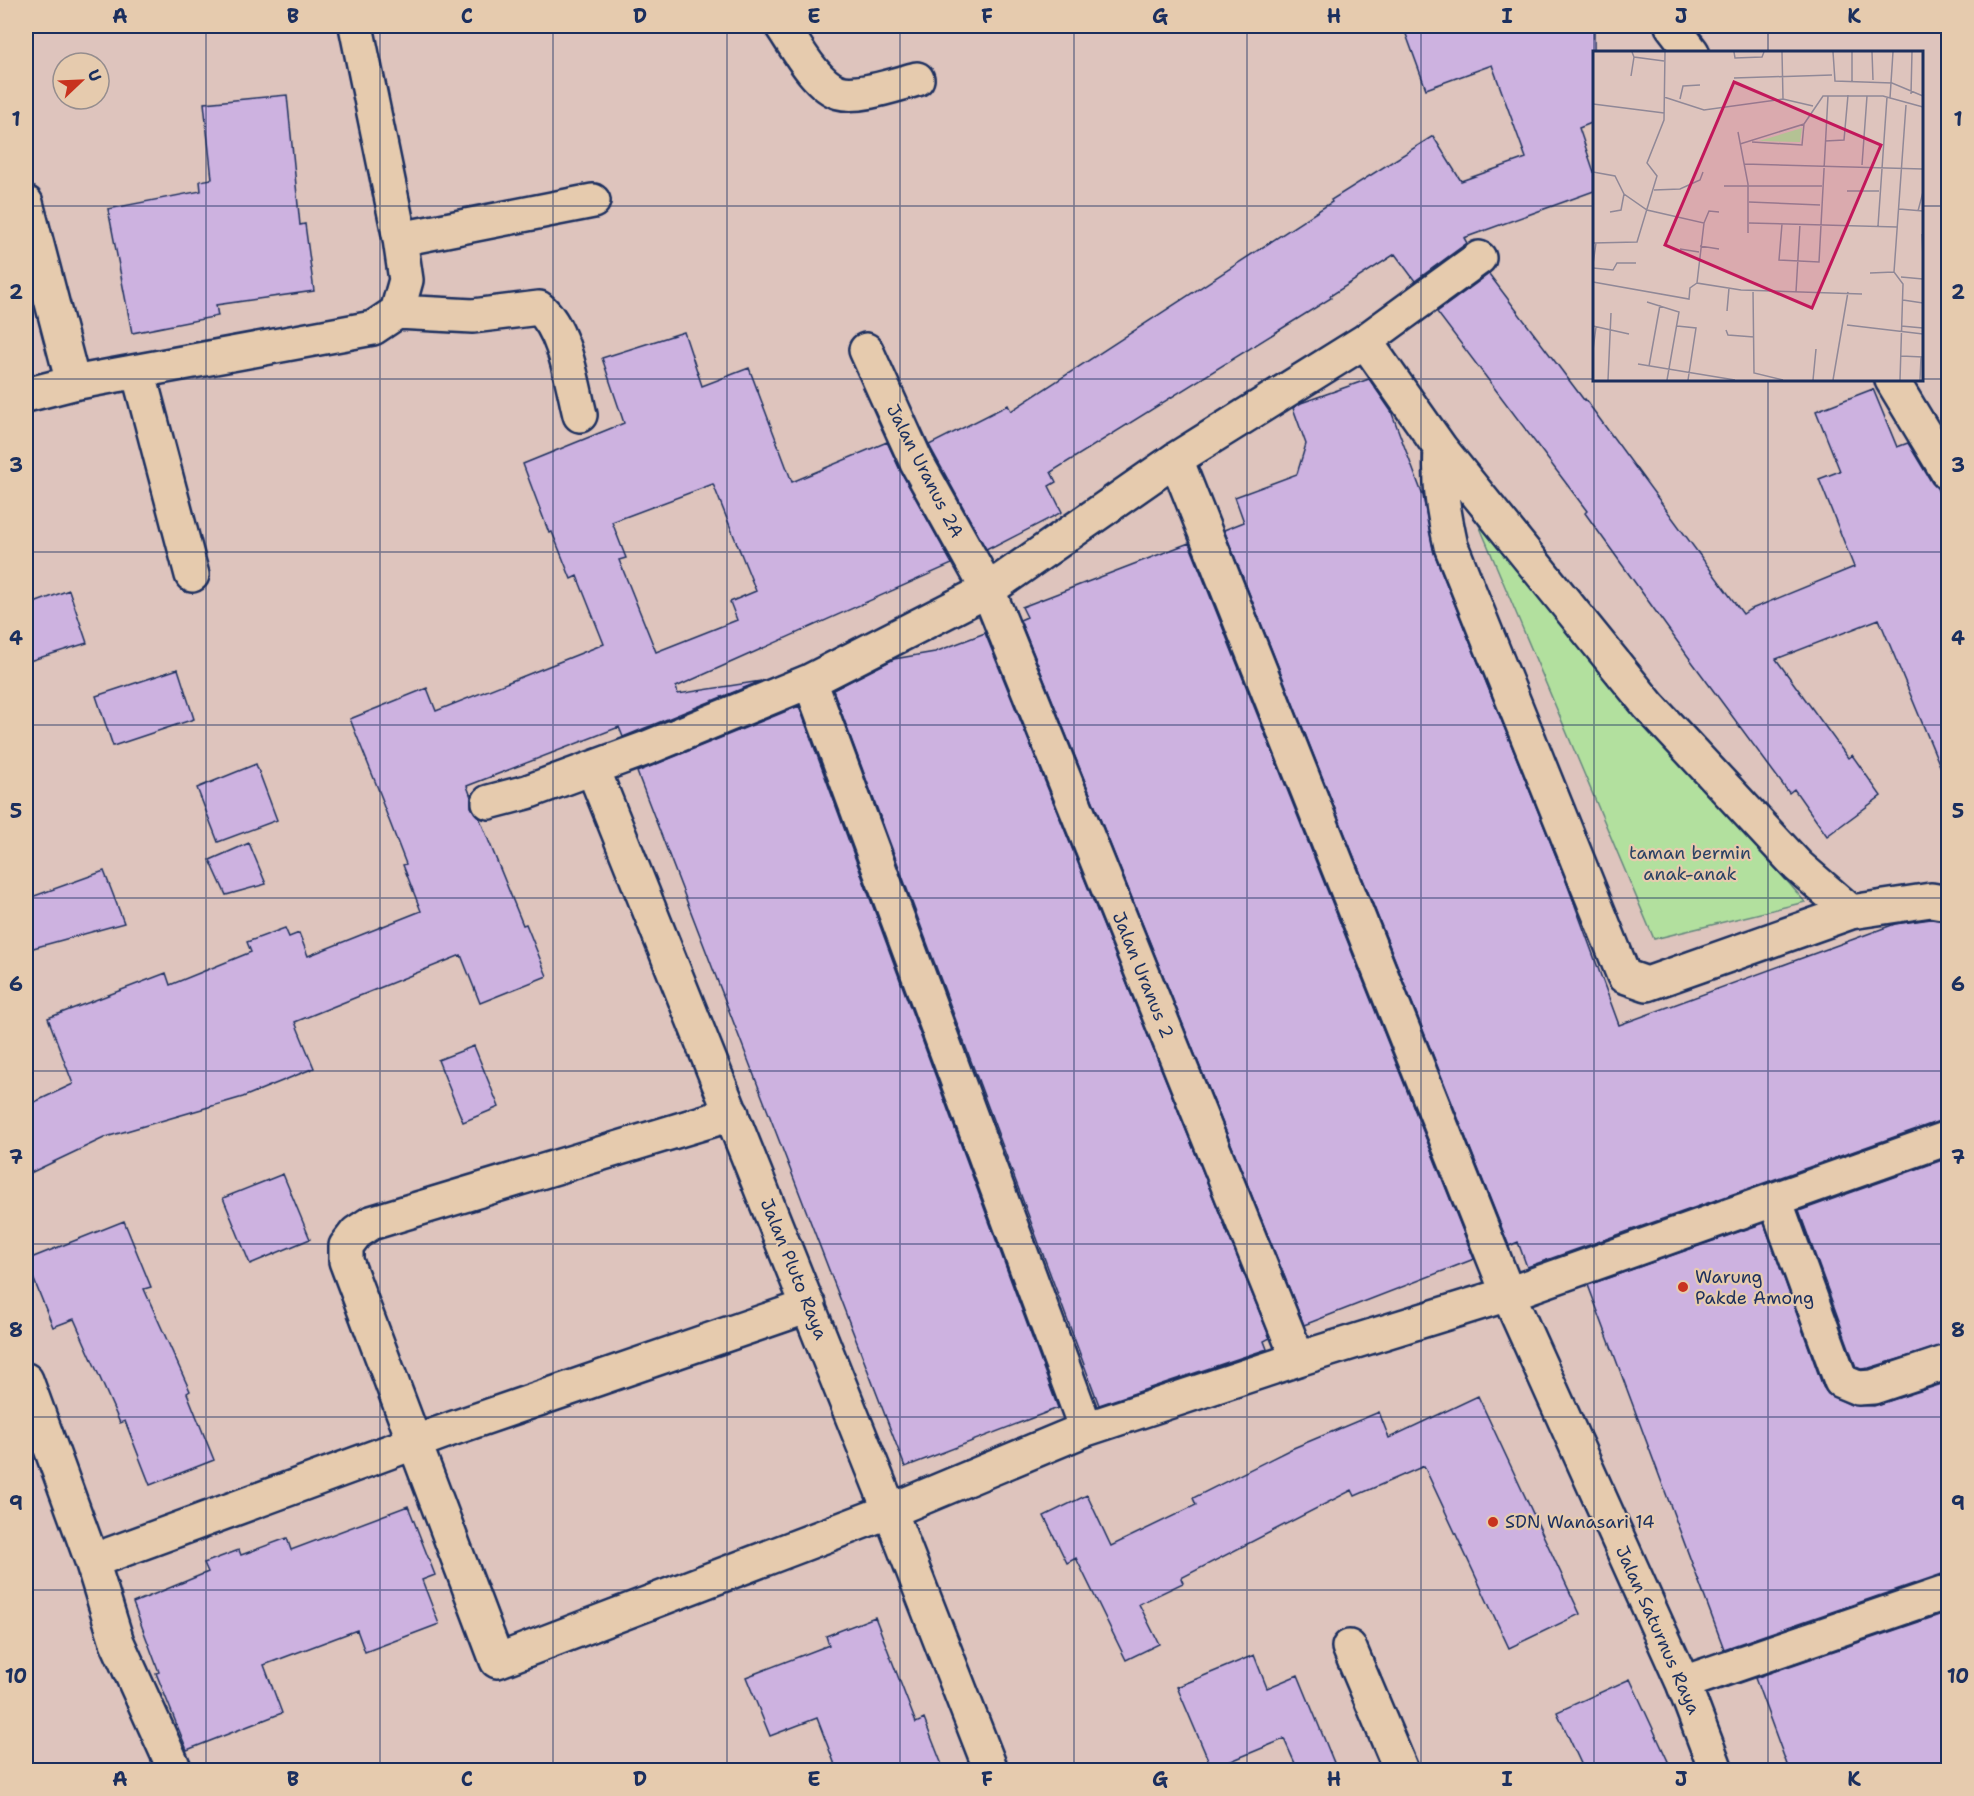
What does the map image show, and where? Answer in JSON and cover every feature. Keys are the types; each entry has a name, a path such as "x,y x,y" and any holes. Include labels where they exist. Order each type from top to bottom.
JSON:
{"street":[{"path":"356,26 400,238 406,279 397,312"},
{"path":"782,26 813,70 827,85 840,92 856,93 918,79"},
{"path":"1672,26 1691,51"},
{"path":"400,238 593,201"},
{"path":"26,203 73,383"},
{"path":"489,802 593,769 810,681 988,590 1176,459 1365,341 1479,258"},
{"path":"26,395 73,383 373,328 397,312 474,316 539,308 549,316 558,332 580,415"},
{"path":"1365,341 1441,449 1649,706 1798,866 1851,912"},
{"name":"Jalan Uranus 2A","path":"866,350 917,463 988,590"},
{"path":"138,371 192,575"},
{"path":"1893,381 1948,473"},
{"path":"1441,449 1440,482 1451,546 1624,976 1647,984 1851,912 1931,900 1948,903"},
{"name":"Jalan Saturnus Raya","path":"1176,459 1508,1294 1683,1683 1716,1770"},
{"name":"Jalan Uranus 2","path":"988,590 1298,1359"},
{"path":"810,681 1086,1429"},
{"name":"Jalan Pluto Raya","path":"593,769 891,1511 991,1770"},
{"path":"732,1114 371,1223 356,1233 346,1246 346,1261 497,1661 891,1511 1086,1429 1298,1359 1508,1294 1948,1138"},
{"path":"1775,1200 1841,1381 1858,1388 1873,1387 1948,1362"},
{"path":"92,1561 415,1442 809,1306"},
{"path":"26,1380 92,1561 117,1641 175,1770"},
{"path":"1683,1683 1948,1592"},
{"path":"1349,1647 1401,1770"}],"green space":[{"name":"taman bermin anak-anak","path":"1476,518 1805,902 1654,939"}],"building":[{"path":"1403,26 1594,26 1593,122 1579,128 1593,169 1593,191 1464,238 1467,243 1415,281 1395,254 1330,296 1331,298 1051,472 1056,482 1049,486 1062,512 986,549 929,445 1008,405 1011,411 1332,202 1331,200 1433,136 1461,181 1526,158 1492,65 1426,89"},
{"path":"287,95 300,225 305,224 314,291 216,305 218,316 132,333 108,209 201,191 200,181 212,179 204,103"},
{"path":"1489,274 1585,399 1743,614 1854,567 1819,479 1840,471 1816,411 1873,389 1897,447 1908,443 1937,488 1948,516 1948,785 1879,619 1776,659 1848,758 1852,755 1881,796 1827,836 1794,789 1789,793 1585,513 1587,511 1437,312"},
{"path":"684,332 702,386 749,368 792,482 887,442 952,564 676,687 678,694 761,681 623,737 619,727 467,786 471,797 471,807 479,817 523,925 526,924 547,976 480,1003 461,955 295,1022 314,1068 243,1097 106,1137 26,1175 26,1106 73,1084 48,1018 166,973 170,985 251,952 247,942 285,928 289,937 299,933 308,956 421,911 403,865 406,864 383,801 350,719 427,688 436,711 604,644 577,576 571,579 552,532 549,533 523,464 624,423 602,358","holes":["713,484 756,591 730,602 737,620 656,652 619,560 626,558 612,522"]},
{"path":"1369,379 1391,411 1423,496 1434,553 1566,881 1619,1025 1895,924 1931,919 1944,921 1948,935 1948,1120 1942,1120 1527,1267 1518,1242 1509,1246 1224,530 1244,522 1235,497 1297,474 1306,444 1293,408 1301,403"},
{"path":"1189,543 1474,1259 1304,1325 1020,620 1027,617 1022,607"},
{"path":"69,590 87,643 26,662 26,606"},
{"path":"985,633 1270,1338 1264,1341 1267,1349 1099,1405 833,690 894,659 935,652"},
{"path":"178,669 194,719 113,746 96,696"},
{"path":"799,706 1058,1408 905,1467 637,772"},
{"path":"256,764 277,820 218,842 197,788"},
{"path":"249,843 266,884 226,895 210,860"},
{"path":"104,871 124,923 26,950 26,899"},
{"path":"474,1046 499,1107 463,1122 438,1060"},
{"path":"1948,1158 1948,1344 1869,1368 1856,1367 1799,1211"},
{"path":"283,1174 310,1239 250,1264 223,1198"},
{"path":"124,1221 151,1287 144,1289 190,1391 187,1393 214,1460 150,1485 125,1421 120,1423 74,1319 53,1327 26,1260"},
{"path":"1764,1223 1823,1387 1828,1394 1851,1405 1874,1406 1948,1382 1948,1574 1942,1574 1724,1649 1588,1285"},
{"path":"1478,1396 1580,1614 1509,1648 1424,1466 1355,1496 1352,1490 1181,1578 1183,1583 1139,1604 1159,1644 1126,1660 1076,1558 1067,1563 1044,1516 1087,1495 1111,1546 1196,1505 1193,1498 1291,1449 1379,1412 1389,1438"},
{"path":"408,1506 435,1575 422,1580 439,1624 365,1652 357,1630 264,1665 282,1713 187,1750 156,1673 159,1672 133,1603 208,1572 204,1563 239,1550 241,1555 287,1538 291,1550"},
{"path":"1948,1612 1948,1770 1789,1770 1755,1678"},
{"path":"875,1617 916,1723 924,1719 944,1770 837,1770 817,1718 770,1736 746,1677 829,1645 826,1636"},
{"path":"1254,1655 1267,1688 1298,1675 1337,1770 1298,1770 1284,1739 1212,1769 1177,1687"},
{"path":"1630,1679 1672,1770 1584,1770 1557,1712"}],"place":[{"name":"Warung Pakde Among","path":"1683,1287"},
{"name":"SDN Wanasari 14","path":"1493,1522"}]}
